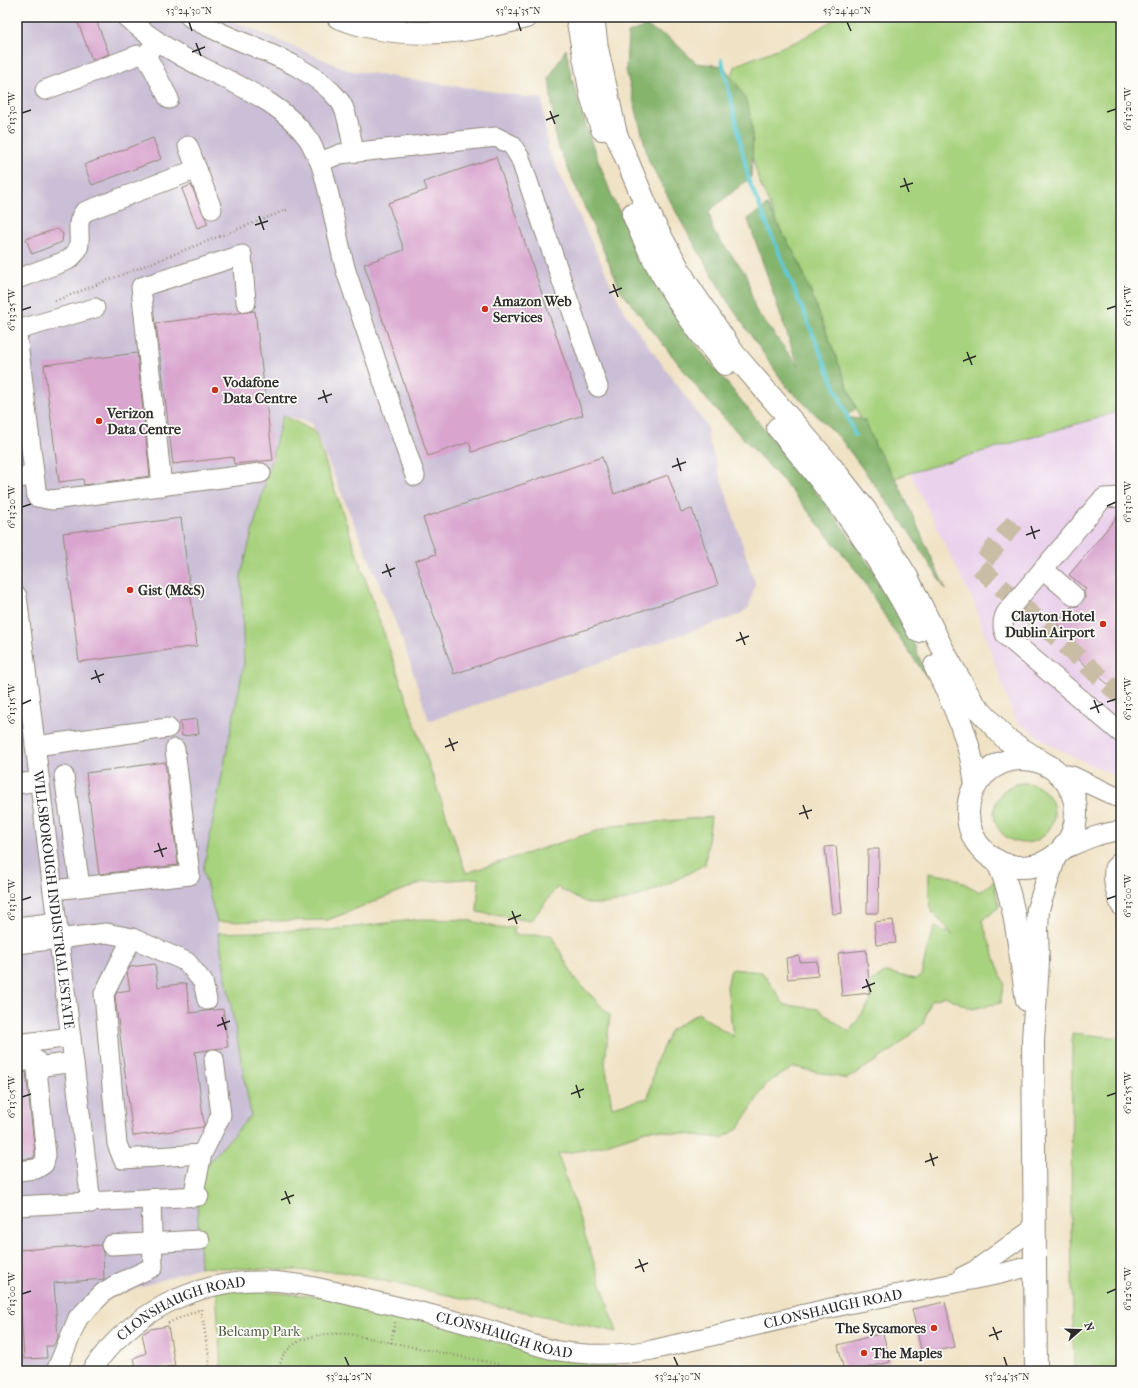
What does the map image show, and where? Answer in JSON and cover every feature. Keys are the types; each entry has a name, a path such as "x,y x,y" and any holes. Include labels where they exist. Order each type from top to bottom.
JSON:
{"main road":[{"path":"338,17 381,30 415,32 455,31 521,18"},
{"path":"577,17 591,95 603,132 635,219 663,278 682,308 713,350 828,488 870,547 910,615 959,717 974,762 976,785"},
{"path":"593,17 597,48 616,134 654,224 687,284 734,354 829,464 866,511 907,577 958,680 973,703 1006,739 1050,768 1071,790 1076,811 1075,825 1070,838 1058,853 1042,864 1027,867 1011,866 997,861 981,848 971,830 968,808 976,785 990,769 1010,760 1026,759 1050,768"},
{"path":"1036,1371 1033,1040 1038,909 1058,853"},
{"path":"997,861 1005,876 1012,910 1033,1040"}],"street":[{"path":"126,17 151,48 169,99"},
{"path":"190,17 274,55 312,75 340,100 354,152"},
{"path":"45,90 138,56 151,48"},
{"path":"151,48 201,67 254,92 285,113 309,140 320,162 328,187 337,237 346,271 415,476"},
{"path":"320,162 340,154 354,152 496,137 512,145 520,158 598,386"},
{"path":"188,146 212,209"},
{"path":"17,279 68,260 74,255 80,239 79,222 84,212 197,169"},
{"path":"162,486 141,287 242,255 246,302"},
{"path":"17,330 95,308"},
{"path":"17,335 25,477 37,497 52,500 261,473"},
{"path":"1121,497 1111,496 1104,498 1099,503 1006,613 1003,620 1003,630 1006,636 1121,733"},
{"path":"1043,569 1074,596"},
{"name":"WILLSBOROUGH INDUSTRIAL ESTATE","path":"17,596 20,645 36,746 91,1203"},
{"path":"36,746 168,728"},
{"path":"53,890 190,875 175,749"},
{"path":"1050,768 1072,776 1121,799"},
{"path":"64,776 80,886"},
{"path":"17,784 40,781"},
{"path":"1058,853 1094,836 1109,832 1121,831"},
{"path":"1121,861 1114,868 1112,880 1121,906"},
{"path":"17,927 106,933 132,938 187,962 204,982 207,1000"},
{"path":"17,944 58,930"},
{"path":"132,938 104,994 117,1144 123,1159 202,1154"},
{"path":"17,1044 71,1037"},
{"path":"17,1206 196,1197 202,1154 221,1115 214,1059"},
{"path":"17,1062 36,1060 46,1155 44,1164 36,1169 17,1171"},
{"path":"37,1067 74,1062"},
{"path":"56,1371 78,1318 104,1292 152,1267 151,1200"},
{"name":"CLONSHAUGH ROAD","path":"945,1286 974,1271 1030,1231 1034,1225"},
{"path":"111,1245 200,1240"},
{"name":"CLONSHAUGH ROAD","path":"91,1371 102,1354 146,1314 173,1300 191,1293 231,1282 266,1281 306,1286 443,1317 558,1351 592,1354 624,1354 652,1350 848,1304 945,1286 1034,1264"}],"path":[{"path":"54,302 289,209"},
{"path":"391,1343 398,1306"},
{"path":"162,1325 201,1309 209,1357 209,1371"},
{"path":"278,1371 284,1356 298,1343 313,1335 349,1334 532,1371"}],"shaded area":[{"path":"17,17 224,17 348,70 542,99 548,149 624,312 707,426 708,438 755,583 749,607 739,615 429,721 401,636 312,423 283,415 241,575 244,664 203,871 217,922 251,1115 196,1177 200,1267 93,1303 55,1371 17,1371"},
{"path":"1121,411 1121,779 1050,745 1015,720 973,601 910,473"}],"green space":[{"path":"838,17 1121,17 1121,411 893,479 872,446 758,178 731,77 736,65 798,41"},
{"path":"646,26 671,39 696,63 723,66 740,89 749,110 751,121 753,143 751,177 709,211 713,231 746,274 755,309 798,366 748,219 767,205 799,262 856,408 846,417 865,420 876,447 899,485 946,590 908,530 840,438 786,386 728,302 682,223 649,161 626,70 628,33"},
{"path":"566,49 571,76 590,139 613,199 656,282 683,329 831,511 899,607 928,679 892,628 862,578 785,483 708,401 621,291 556,141 549,78"},
{"path":"283,415 315,432 466,873 612,826 711,817 705,864 666,885 636,897 607,904 593,904 585,902 557,887 531,921 477,912 479,878 423,882 328,920 217,922 203,871 244,664 241,575"},
{"path":"1018,783 1030,783 1046,791 1052,801 1054,813 1052,825 1046,835 1030,843 1018,843 1002,835 994,819 994,807 1002,791"},
{"path":"929,873 952,877 980,892 994,881 999,907 982,921 1004,984 1000,1003 972,1009 945,996 930,1001 923,1024 896,1048 847,1079 794,1067 767,1083 738,1129 722,1138 652,1129 591,1149 558,1154 617,1332 342,1272 200,1267 196,1177 251,1115 218,933 329,930 421,919 467,920 504,929 514,926 514,935 551,935 575,979 610,1015 605,1063 612,1107 648,1098 656,1062 671,1030 698,1013 733,1037 727,987 731,969 762,972 785,1005 818,1009 849,1032 871,1001 868,984 886,972 915,979 921,976 927,949 935,927 953,935 932,912 929,897"},
{"path":"1072,1033 1121,1038 1121,1371 1074,1371 1071,1227"},
{"name":"Belcamp Park","path":"216,1287 345,1299 616,1365 620,1371 221,1371"}],"building":[{"path":"76,17 95,17 109,54 92,60"},
{"path":"153,138 161,159 92,185 84,165"},
{"name":"Amazon Web Services","path":"496,157 583,415 472,452 469,442 428,456 364,264 404,250 388,203 427,190 424,182"},
{"path":"191,185 208,224 197,228 182,189"},
{"path":"57,229 63,234 62,242 32,254 26,239"},
{"name":"Vodafone Data Centre","path":"255,311 273,460 234,464 233,457 173,464 156,323"},
{"name":"Verizon Data Centre","path":"137,353 150,476 84,485 83,479 59,482 44,365"},
{"path":"602,457 614,494 668,475 681,512 692,509 718,585 454,674 415,561 436,554 423,518"},
{"name":"Clayton Hotel Dublin Airport","path":"1121,512 1121,695 1066,649 1074,639 1057,624 1071,607 1078,606 1085,598 1084,591 1086,589 1069,575"},
{"name":"Gist (M&S)","path":"181,518 197,646 79,662 63,533"},
{"path":"197,719 199,734 182,736 180,721"},
{"path":"165,762 178,865 99,874 86,773"},
{"path":"836,846 842,913 832,914 825,847"},
{"path":"868,849 879,849 878,913 867,913"},
{"path":"893,920 896,943 876,945 874,922"},
{"path":"866,950 870,993 842,996 838,953"},
{"path":"799,956 800,962 817,961 818,976 788,979 786,958"},
{"path":"155,964 158,987 186,983 190,1013 223,1009 228,1047 195,1052 204,1125 203,1127 133,1136 115,996 117,992 130,990 127,972 130,967"},
{"path":"26,1072 35,1154 33,1158 17,1160 17,1074"},
{"path":"100,1245 103,1252 104,1279 54,1283 58,1338 53,1346 46,1346 47,1358 24,1359 17,1250"},
{"name":"The Sycamores","path":"945,1302 955,1347 922,1354 912,1309"},
{"path":"168,1326 175,1366 137,1371 134,1358 146,1353 142,1334 150,1329"},
{"name":"The Maples","path":"883,1333 890,1362 854,1371 844,1371 838,1345"}],"waterway":[{"path":"722,60 749,181 855,435"}],"tunnel":[{"path":"1015,522 979,567 1121,696"}],"place":[{"name":"Amazon Web Services","path":"485,309"},
{"name":"Vodafone Data Centre","path":"215,390"},
{"name":"Verizon Data Centre","path":"99,421"},
{"name":"Gist (M&S)","path":"130,590"},
{"name":"Clayton Hotel Dublin Airport","path":"1103,624"},
{"name":"The Sycamores","path":"934,1328"},
{"name":"The Maples","path":"864,1353"}]}
